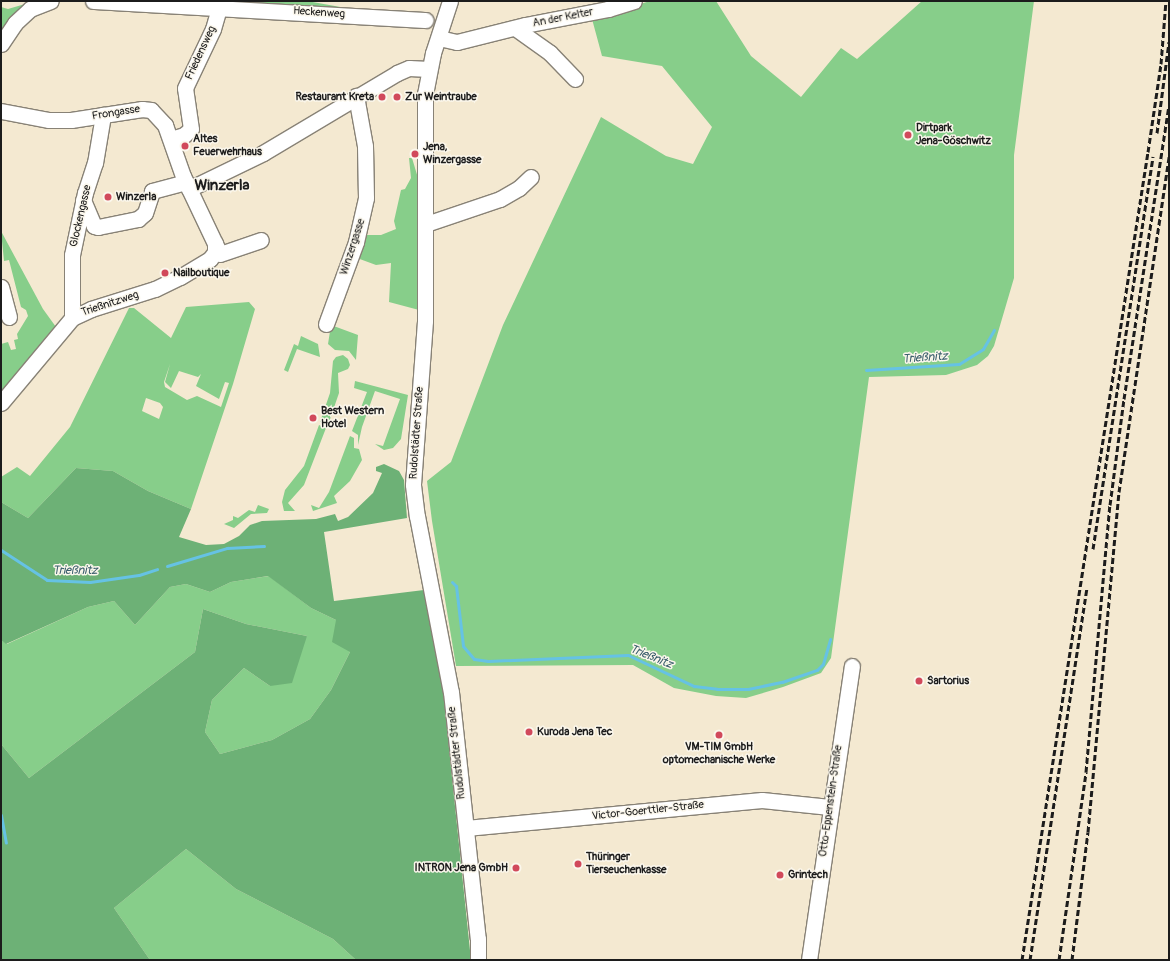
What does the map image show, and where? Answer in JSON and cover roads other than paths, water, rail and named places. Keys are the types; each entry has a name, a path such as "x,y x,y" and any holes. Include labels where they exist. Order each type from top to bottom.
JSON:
{"street":[{"path":"1,44 15,23 30,9 51,1"},
{"name":"Heckenweg","path":"93,1 220,5 425,20"},
{"name":"Rudolstädter Straße","path":"450,1 429,69 425,102 425,321 413,485 417,516 451,692 466,828 478,960"},
{"name":"An der Kelter","path":"438,38 457,42 515,28 608,9 634,1"},
{"name":"Friedensweg","path":"171,139 184,135 191,129 185,88 220,5"},
{"name":"An der Kelter","path":"515,28 550,53 575,79"},
{"path":"83,200 94,226 98,227 138,219 144,213 152,191 187,185 263,153 356,96 409,68 429,69"},
{"name":"Winzergasse","path":"326,324 356,242 366,198 365,146 356,96"},
{"name":"Frongasse","path":"1,111 49,120 78,120 142,109 151,110 160,117 171,139 187,185"},
{"name":"Glockengasse","path":"72,318 71,260 83,200 94,168 102,116"},
{"path":"426,224 500,200 519,188 531,177"},
{"path":"187,185 220,254 261,240"},
{"name":"Trießnitzweg","path":"1,404 72,318 91,309 155,289 186,274 212,256 215,244"},
{"path":"1,287 9,317"},
{"name":"Otto-Eppenstein-Straße","path":"809,960 830,807 852,666"},
{"name":"Victor-Goerttler-Straße","path":"466,828 762,800 830,807"}],"waterway":[{"name":"Trießnitz","path":"866,370 959,364 983,349 994,330"},
{"name":"Trießnitz","path":"167,566 227,548 264,546"},
{"name":"Trießnitz","path":"1,550 47,580 90,582 139,575 157,569"},
{"name":"Trießnitz","path":"452,582 456,586 463,646 474,659 488,661 628,655 694,686 717,689 748,689 782,682 817,670 823,664 830,639"},
{"name":"Trießnitz","path":"1,815 6,843"}],"railway":[{"path":"1022,960 1148,152 1161,64 1166,1"},
{"path":"1157,133 1169,42"},
{"path":"1059,960 1086,772 1110,505 1124,399 1169,106"},
{"path":"1093,549 1153,157"},
{"path":"1072,960 1088,832 1119,492 1169,157"},
{"path":"1030,960 1087,588"}],"place":[{"name":"Restaurant Kreta","path":"382,97"},
{"name":"Zur Weintraube","path":"397,97"},
{"name":"Dirtpark Jena-Göschwitz","path":"908,135"},
{"name":"Altes Feuerwehrhaus","path":"185,146"},
{"name":"Jena, Winzergasse","path":"415,154"},
{"name":"Winzerla","path":"108,197"},
{"name":"Nailboutique","path":"165,273"},
{"name":"Best Western Hotel","path":"313,418"},
{"name":"Sartorius","path":"919,681"},
{"name":"Kuroda Jena Tec","path":"529,732"},
{"name":"VM-TIM GmbH optomechanische Werke","path":"719,735"},
{"name":"Thüringer Tierseuchenkasse","path":"578,864"},
{"name":"INTRON Jena GmbH","path":"516,868"},
{"name":"Grintech","path":"780,875"}],"district":[{"name":"Winzerla","path":"222,186"}]}
